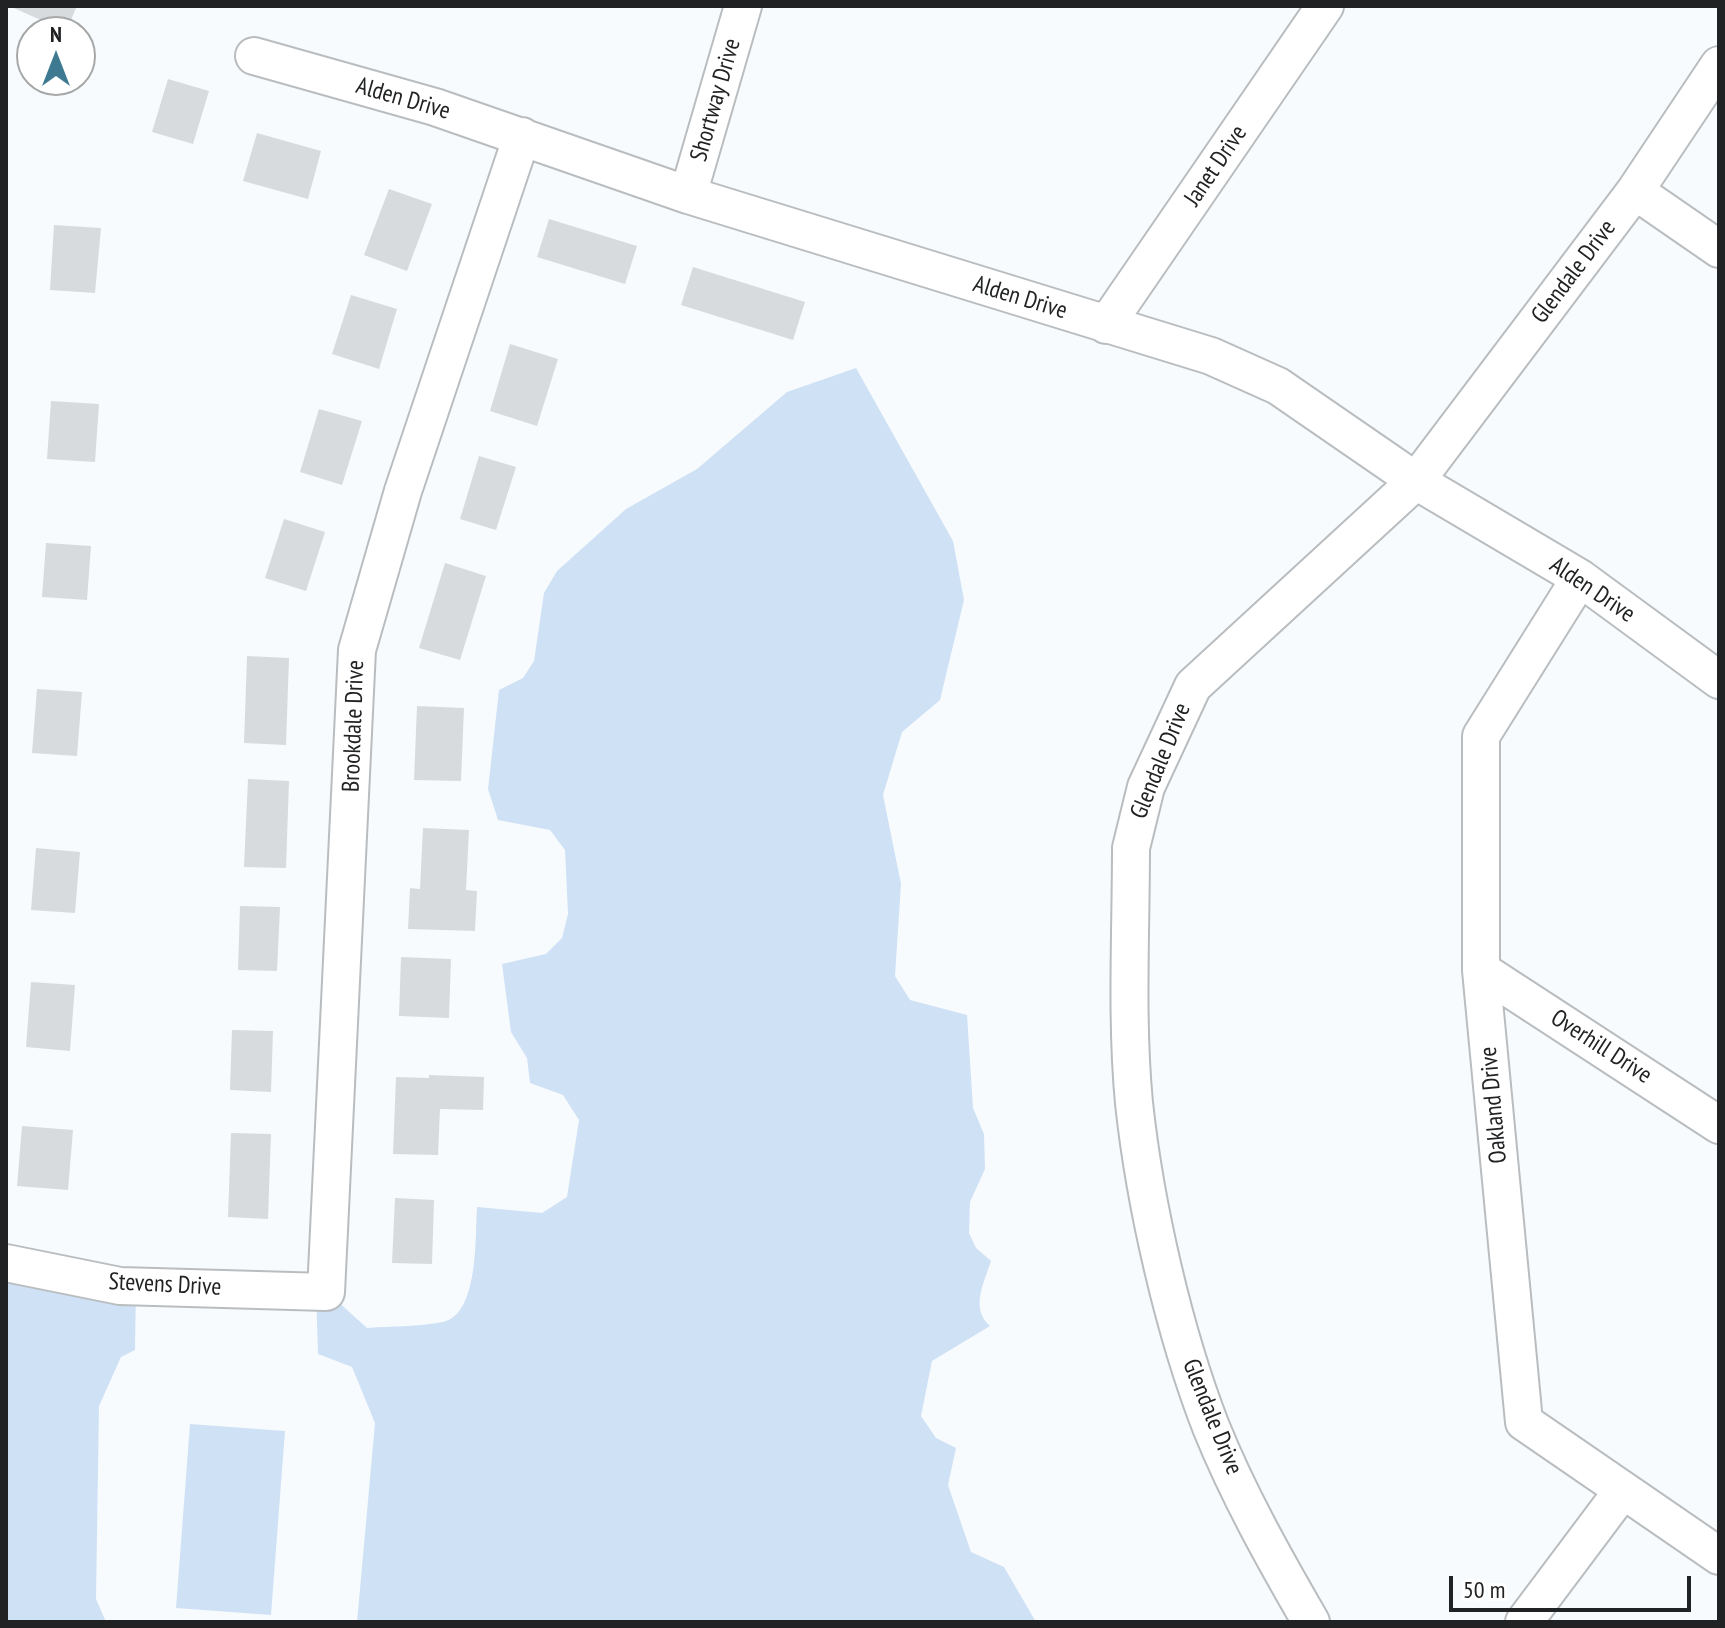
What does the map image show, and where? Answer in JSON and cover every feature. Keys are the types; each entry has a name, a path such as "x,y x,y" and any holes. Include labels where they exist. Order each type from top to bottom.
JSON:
{"street":[{"name":"Shortway Drive","path":"688,195 743,6"},
{"name":"Janet Drive","path":"1106,325 1325,6"},
{"name":"Alden Drive","path":"254,56 435,107 688,195 1211,356 1278,386 1416,481 1580,578 1719,680"},
{"name":"Glendale Drive","path":"1311,1622 1284,1577 1211,1426 1186,1354 1159,1244 1134,1102 1131,848 1146,787 1193,686 1306,578 1416,481 1635,191 1719,65"},
{"name":"Brookdale Drive","path":"326,1292 357,650 403,491 522,136"},
{"path":"1635,191 1719,249"},
{"name":"Oakland Drive","path":"1580,578 1481,736 1481,970 1524,1422 1719,1556"},
{"name":"Overhill Drive","path":"1481,970 1719,1125"},
{"name":"Stevens Drive","path":"6,1263 120,1286 326,1292"},
{"path":"1524,1622 1623,1490"}],"shaded area":[{"path":"856,368 953,541 964,600 940,700 902,732 883,795 901,884 895,976 910,1000 967,1015 973,1108 984,1134 985,1169 970,1202 969,1233 976,1248 991,1261 980,1295 981,1311 990,1326 932,1361 921,1416 936,1438 956,1448 948,1485 971,1552 1004,1567 1036,1622 357,1622 375,1423 352,1367 318,1354 316,1292 325,1290 367,1328 434,1324 455,1316 463,1305 473,1273 477,1207 542,1213 567,1197 579,1120 563,1095 530,1083 527,1058 511,1032 502,964 546,954 562,938 568,914 565,850 550,830 498,820 488,789 499,690 523,678 534,661 544,593 557,571 626,509 697,469 787,392"},
{"path":"6,1257 136,1284 135,1350 121,1357 99,1406 96,1599 106,1622 6,1622"},
{"path":"190,1424 285,1431 271,1615 176,1608"}],"building":[{"path":"9,6 77,6 73,16 32,16"},
{"path":"168,79 209,91 193,144 152,132"},
{"path":"257,133 321,151 308,199 243,181"},
{"path":"389,189 432,204 407,271 364,255"},
{"path":"549,219 637,246 625,284 537,257"},
{"path":"54,225 101,228 95,293 50,290"},
{"path":"693,267 805,302 793,340 681,305"},
{"path":"351,295 397,309 379,369 332,354"},
{"path":"510,344 558,359 537,426 490,411"},
{"path":"51,401 99,404 95,462 47,459"},
{"path":"319,409 362,421 342,485 300,472"},
{"path":"479,456 516,467 496,530 460,519"},
{"path":"284,519 325,532 306,591 265,578"},
{"path":"46,543 91,546 87,600 42,597"},
{"path":"445,563 486,576 460,660 419,648"},
{"path":"247,656 289,658 286,745 244,743"},
{"path":"37,689 82,692 77,756 32,753"},
{"path":"417,706 464,708 461,781 414,780"},
{"path":"248,779 289,781 286,868 244,867"},
{"path":"423,828 469,830 466,890 477,891 475,931 408,929 410,888 420,889"},
{"path":"36,848 80,852 75,913 31,910"},
{"path":"240,906 280,907 277,971 238,970"},
{"path":"401,957 451,959 449,1018 399,1016"},
{"path":"31,982 75,985 70,1051 26,1047"},
{"path":"232,1030 273,1031 271,1092 230,1090"},
{"path":"429,1075 484,1077 483,1110 440,1109 438,1155 393,1154 396,1077 429,1078"},
{"path":"22,1126 73,1130 68,1190 17,1186"},
{"path":"231,1133 271,1134 268,1219 228,1217"},
{"path":"395,1198 434,1200 432,1264 392,1263"}]}
